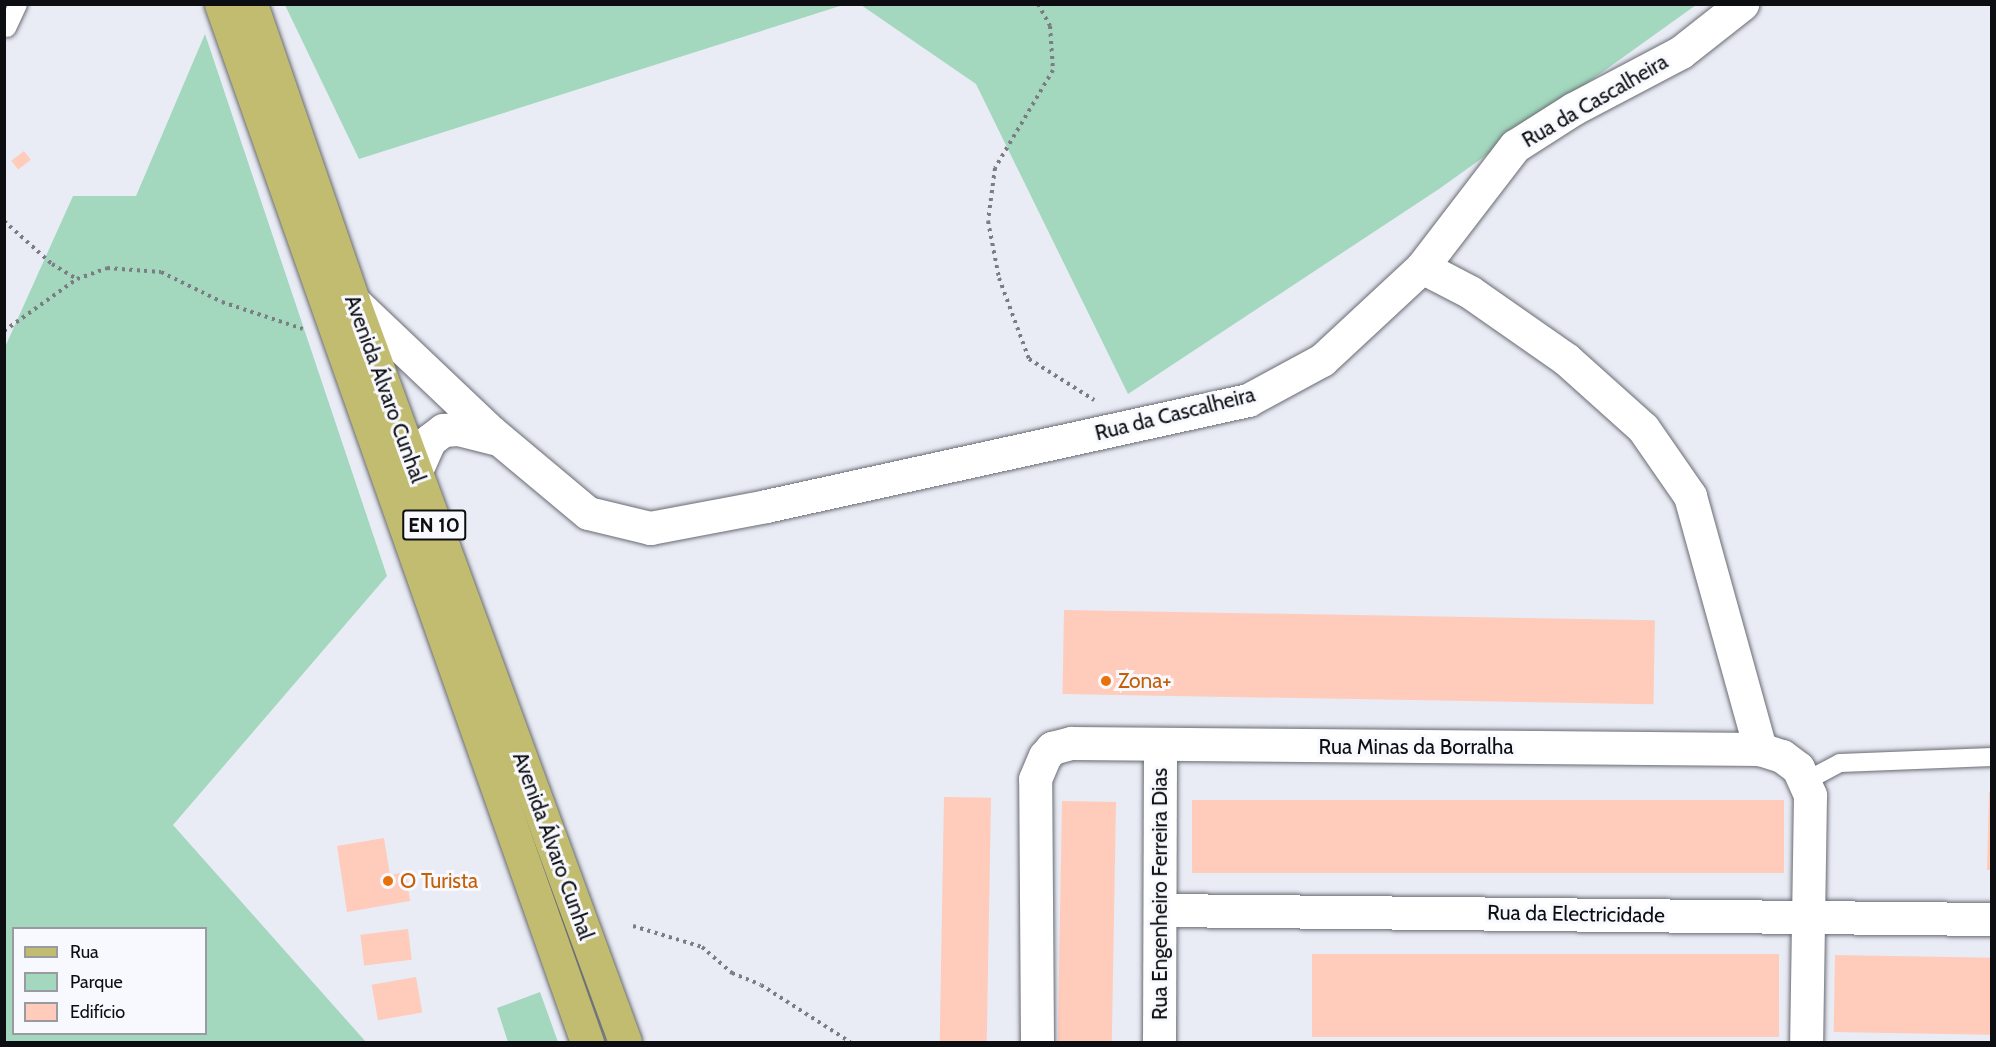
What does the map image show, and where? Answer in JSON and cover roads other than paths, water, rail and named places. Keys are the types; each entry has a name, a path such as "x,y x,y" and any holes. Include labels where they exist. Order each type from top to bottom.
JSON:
{"main road":[{"name":"Avenida Álvaro Cunhal","path":"221,4 334,330 587,1042"},
{"name":"Avenida Álvaro Cunhal","path":"251,4 353,302 625,1042"}],"street":[{"name":"Rua da Cascalheira","path":"353,302 499,440 588,513 650,528 1119,429 1248,400 1322,360 1422,267 1515,146 1573,109 1681,52 1742,4"},
{"path":"1422,267 1470,292 1566,359 1643,428 1690,496 1760,749"},
{"path":"415,473 430,440 443,430 454,416 455,397"},
{"path":"443,430 458,429 499,440"},
{"name":"Rua Minas da Borralha","path":"1037,1042 1038,767 1052,748 1071,743 1760,749 1782,756 1806,781"},
{"name":"Rua Engenheiro Ferreira Dias","path":"1159,1042 1160,745"},
{"path":"1806,781 1810,795 1806,1042"},
{"name":"Rua da Electricidade","path":"1160,909 1992,919"}],"lane":[{"path":"4,24 7,28 18,4"},
{"path":"1806,781 1840,763 1992,757"}],"place":[{"name":"Zona+","path":"1106,681"},
{"name":"O Turista","path":"388,881"}]}
